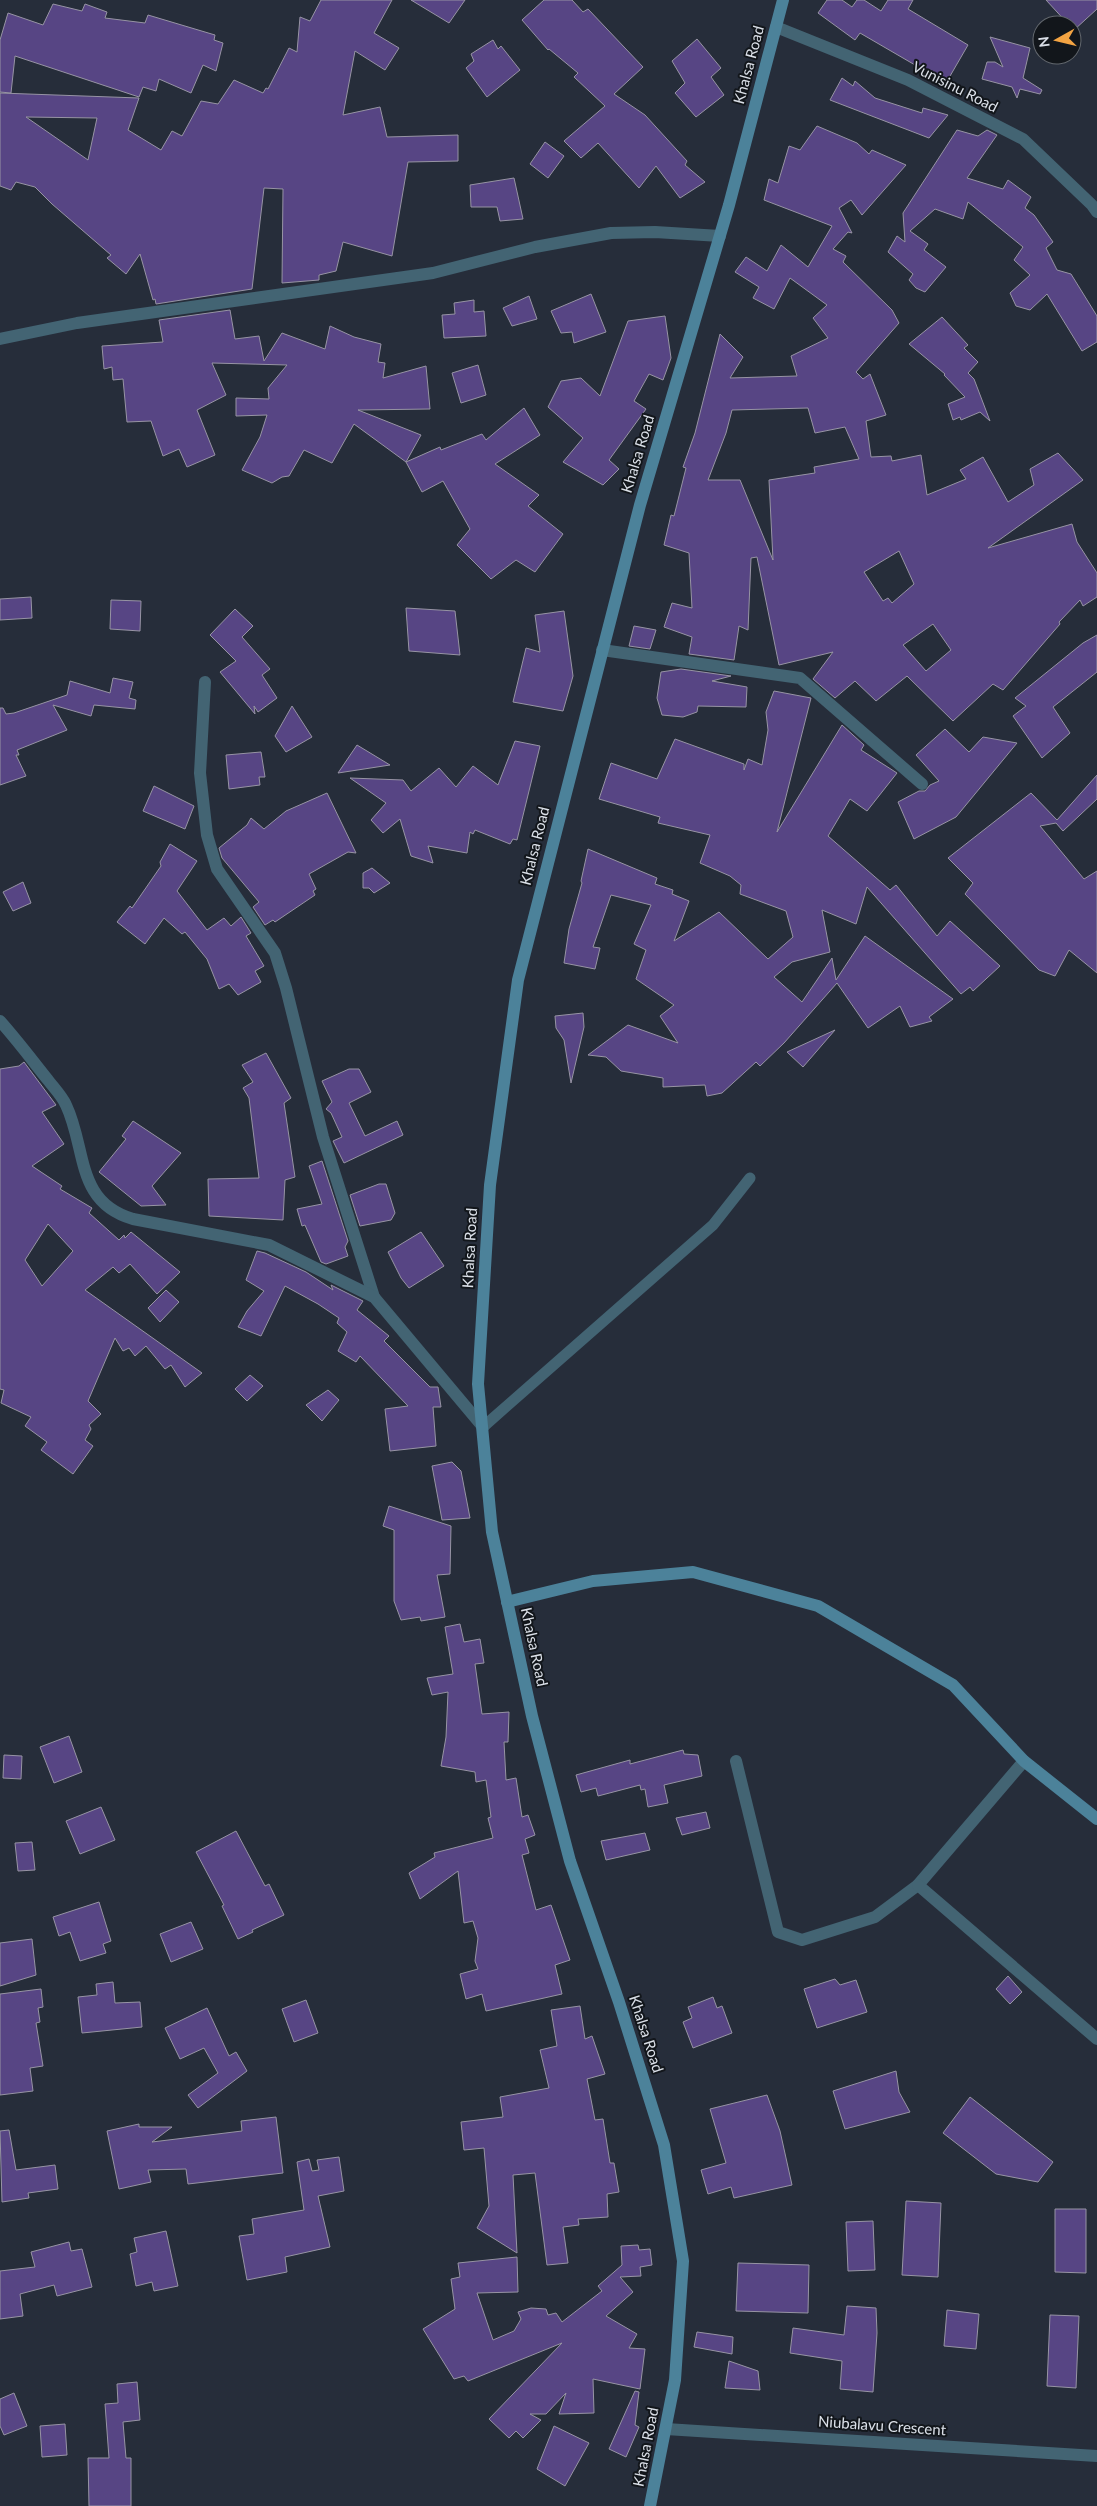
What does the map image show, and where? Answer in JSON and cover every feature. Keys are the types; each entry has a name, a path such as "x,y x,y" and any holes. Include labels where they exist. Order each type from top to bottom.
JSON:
{"main road":[{"name":"Khalsa Road","path":"650,2506 676,2380 684,2261 664,2146 619,2002 570,1862 532,1716 492,1532 478,1384 490,1185 518,980 640,505 720,236 783,0"},
{"path":"508,1602 593,1581 694,1572 818,1606 953,1685 1024,1761 1097,1819"}],"street":[{"name":"Vunisinu Road","path":"776,27 908,80 1023,139 1097,212"},
{"path":"0,339 77,322 433,273 535,248 612,233 655,232 720,236"},
{"path":"602,650 800,678 922,784"},
{"path":"205,682 200,773 207,835 216,868 274,953 286,988 323,1137 374,1297 482,1427"},
{"path":"0,1021 19,1041 66,1104 93,1193 118,1215 269,1245 374,1297"},
{"path":"736,1761 778,1932 802,1940 875,1917 918,1886 1024,1761"},
{"path":"918,1886 1097,2039"},
{"name":"Niubalavu Crescent","path":"666,2429 1097,2456"}],"lane":[{"path":"482,1427 713,1225 750,1178"}],"building":[{"path":"321,0 392,0 374,33 399,48 385,70 355,51 343,115 380,107 387,137 458,135 458,161 408,162 392,256 343,242 336,271 319,275 319,280 282,283 283,189 264,188 252,289 156,304 155,299 153,300 140,254 126,274 107,258 111,255 35,187 16,182 11,190 0,186 0,93 139,98 128,130 161,150 172,131 182,136 201,101 218,104 234,80 263,93 266,88 268,89 289,48 297,52 300,17 310,21","holes":["26,117 97,118 88,160"]},
{"path":"411,0 465,0 449,23"},
{"path":"544,0 572,0 583,12 588,9 643,67 614,94 645,115 687,161 685,165 705,182 680,198 656,166 639,188 598,143 581,158 564,141 605,106 574,77 578,73 548,50 522,20"},
{"path":"827,0 842,0 852,7 857,0 864,0 881,11 888,0 913,0 908,9 968,45 946,83 860,33 855,40 818,13"},
{"path":"1046,0 1097,0 1097,9 1082,23 1082,15 1060,15"},
{"path":"53,4 82,11 85,4 107,12 105,18 145,23 148,15 215,35 214,40 223,43 216,71 203,65 191,93 159,79 156,91 143,87 139,97 15,56 11,93 0,92 0,40 8,13 43,25"},
{"path":"990,37 1030,48 1023,78 1042,90 1040,94 1020,89 1017,98 1012,87 982,79 987,62 995,62 1003,67"},
{"path":"697,39 721,68 711,77 724,95 696,117 675,93 685,83 672,61"},
{"path":"493,40 498,49 501,46 520,70 487,97 466,68 474,61 471,54"},
{"path":"842,78 853,86 855,81 875,98 922,113 923,108 948,115 929,138 830,100"},
{"path":"817,126 857,143 869,154 872,150 906,165 862,215 851,200 839,208 852,233 848,232 833,249 846,256 843,262 892,310 899,323 856,372 863,379 870,374 886,415 866,421 871,457 891,456 892,461 921,455 927,495 966,479 960,470 983,457 1008,502 1034,485 1030,469 1058,453 1083,480 988,548 1072,524 1077,542 1097,573 1097,597 1083,606 1080,600 1059,622 1060,624 1003,690 993,684 953,721 907,676 876,701 855,681 835,698 813,679 833,652 779,665 757,557 751,558 748,630 739,626 734,660 689,654 692,637 664,627 672,603 692,608 689,553 664,545 671,515 674,516 686,468 683,467 695,433 720,334 743,357 730,378 797,376 791,356 828,338 813,318 827,305 790,278 774,309 753,298 759,287 735,272 746,257 767,271 781,245 808,267 832,226 764,200 769,179 778,183 789,146 800,150","holes":["808,408 815,433 845,427 859,459 814,467 815,473 769,480 773,560 740,480 708,480 726,433 732,410","899,551 914,584 892,603 888,598 883,601 864,572","933,624 951,650 926,671 903,645"]},
{"path":"957,130 978,136 987,130 997,135 967,178 1003,189 1008,180 1031,197 1025,208 1034,215 1053,242 1046,248 1057,270 1071,274 1097,316 1097,342 1082,351 1047,294 1030,310 1016,306 1010,293 1030,275 1014,260 1023,247 968,202 963,219 935,209 910,231 928,244 924,250 946,267 925,292 916,288 909,280 913,274 888,252 897,236 905,242 903,213"},
{"path":"545,142 564,156 548,178 530,164"},
{"path":"514,178 523,219 500,221 497,207 471,207 470,185"},
{"path":"591,294 606,332 574,343 572,332 561,333 551,311"},
{"path":"529,296 537,319 512,326 503,308"},
{"path":"474,300 474,312 484,311 486,336 444,338 442,315 455,314 454,303"},
{"path":"230,310 235,339 259,336 264,361 282,333 325,349 330,326 354,337 381,344 378,362 385,363 383,378 426,366 430,409 358,410 421,435 406,462 354,424 332,463 304,450 289,476 282,477 272,483 242,470 260,437 267,415 236,416 236,398 269,399 268,388 287,365 212,363 226,395 197,410 215,455 187,467 179,449 163,456 151,421 127,422 123,379 113,380 112,367 104,369 102,346 163,342 159,320"},
{"path":"665,316 671,358 663,380 649,374 634,401 646,409 609,460 619,469 603,485 563,462 583,438 548,407 561,381 581,378 600,396 628,321"},
{"path":"942,317 968,345 964,348 978,362 968,373 974,379 990,421 980,412 961,420 960,417 953,420 948,404 965,397 945,374 909,344"},
{"path":"478,365 486,395 461,403 452,373"},
{"path":"524,408 540,435 495,464 539,495 528,506 563,534 535,572 516,560 491,579 457,545 470,529 443,481 422,492 406,462 440,447 441,450 482,434 486,440"},
{"path":"31,597 32,618 0,620 0,599"},
{"path":"111,600 141,601 140,631 110,629"},
{"path":"406,608 455,611 460,655 409,651"},
{"path":"235,609 253,626 242,637 270,669 262,675 277,698 258,712 254,706 255,714 220,672 236,661 210,635"},
{"path":"564,611 573,676 563,711 513,702 526,648 540,652 535,615"},
{"path":"634,626 656,630 650,649 629,646"},
{"path":"1097,635 1097,672 1053,707 1070,733 1042,758 1013,716 1026,706 1015,698 1083,643"},
{"path":"681,669 731,676 712,681 747,687 746,707 698,706 697,712 683,717 662,715 657,698 661,672"},
{"path":"113,678 133,682 129,698 136,700 135,709 94,705 91,716 53,705 67,730 17,750 19,755 16,755 26,776 0,785 0,708 3,708 6,714 14,713 67,695 70,681 110,693"},
{"path":"774,691 811,698 777,832 842,725 864,745 861,750 897,773 867,811 850,799 828,836 890,890 896,885 937,936 950,921 1000,966 973,991 970,987 961,994 867,887 856,924 822,910 830,952 792,962 774,977 802,1002 832,958 836,980 865,936 953,999 929,1017 932,1021 910,1027 900,1006 868,1028 837,983 784,1043 760,1066 756,1062 722,1093 707,1096 705,1085 663,1087 663,1078 621,1071 606,1057 588,1055 628,1025 678,1043 660,1016 674,1005 636,979 646,950 634,944 651,905 611,895 593,947 600,948 595,969 564,963 569,929 582,883 588,849 657,878 655,884 673,890 672,894 689,901 674,941 719,912 768,959 793,937 786,911 740,894 741,885 730,876 700,863 710,835 658,823 660,817 599,799 611,763 657,779 675,739 744,764 744,770 748,759 762,765 768,730 766,712"},
{"path":"292,706 312,737 286,752 275,736"},
{"path":"945,729 969,752 983,737 1017,743 956,817 914,839 898,802 919,791 925,791 930,785 939,781 916,755"},
{"path":"515,741 540,746 517,840 513,839 510,844 475,830 473,834 470,832 467,853 428,846 433,863 411,856 400,819 383,833 371,820 386,803 350,778 403,780 411,791 439,768 456,787 473,766 498,785"},
{"path":"357,745 390,765 338,773"},
{"path":"261,752 265,777 259,777 260,785 229,789 226,755"},
{"path":"1097,775 1097,799 1063,831 1056,823 1040,826 1084,879 1097,871 1097,973 1069,950 1055,976 1039,970 965,894 973,883 948,858 1031,793 1057,820"},
{"path":"154,786 194,806 185,829 143,811"},
{"path":"327,793 356,853 348,852 309,874 316,889 313,891 315,895 275,922 273,920 265,925 253,907 259,902 222,858 219,848 247,825 251,818 264,829 286,811"},
{"path":"170,844 197,861 177,891 207,930 224,918 231,926 241,917 251,933 246,936 264,966 255,971 261,982 238,995 229,984 219,989 207,959 185,932 182,934 164,918 145,944 117,922 130,906 132,908 161,866 160,862"},
{"path":"372,868 390,883 374,893 369,888 363,888 363,873"},
{"path":"23,882 31,903 13,911 3,892"},
{"path":"583,1013 584,1027 571,1083 564,1040 556,1028 555,1016"},
{"path":"835,1030 803,1067 787,1052"},
{"path":"266,1053 291,1098 284,1103 295,1177 285,1180 283,1220 209,1216 208,1179 259,1178 249,1098 243,1088 253,1082 242,1065"},
{"path":"24,1062 56,1105 42,1112 64,1144 32,1166 62,1186 60,1189 92,1208 89,1213 119,1240 124,1235 125,1238 131,1232 180,1272 157,1294 130,1264 119,1273 113,1267 85,1290 202,1373 185,1387 171,1365 165,1369 146,1346 135,1356 129,1348 123,1351 115,1338 88,1401 101,1414 89,1425 91,1429 85,1440 93,1446 73,1474 41,1450 47,1442 25,1426 31,1417 1,1403 4,1390 0,1389 0,1069 19,1066","holes":["48,1224 73,1251 42,1286 25,1260"]},
{"path":"349,1069 359,1069 371,1092 349,1103 365,1136 397,1121 403,1135 344,1163 333,1141 342,1137 331,1113 326,1109 332,1102 322,1081"},
{"path":"133,1121 181,1153 152,1186 166,1205 141,1206 99,1172 126,1139 122,1136"},
{"path":"322,1161 348,1241 345,1247 348,1256 326,1264 321,1262 305,1225 302,1226 297,1209 322,1204 309,1166"},
{"path":"379,1184 386,1184 395,1213 391,1220 360,1226 350,1195"},
{"path":"421,1232 444,1266 409,1288 401,1278 388,1252"},
{"path":"257,1251 306,1272 333,1290 331,1285 363,1301 357,1310 389,1336 384,1341 430,1387 438,1387 441,1407 433,1407 436,1446 390,1451 385,1409 408,1406 360,1356 356,1362 338,1351 347,1332 337,1323 339,1318 318,1304 285,1286 261,1336 238,1327 247,1311 264,1291 246,1280"},
{"path":"166,1290 179,1302 160,1322 148,1308"},
{"path":"250,1375 263,1386 247,1401 235,1389"},
{"path":"328,1390 339,1400 322,1421 306,1405"},
{"path":"452,1462 461,1471 470,1518 442,1520 432,1466"},
{"path":"389,1506 451,1526 450,1574 437,1575 445,1617 421,1621 420,1617 401,1620 394,1601 394,1530 383,1526"},
{"path":"460,1624 464,1642 480,1639 484,1663 475,1664 482,1714 509,1712 508,1742 504,1742 506,1780 516,1778 522,1817 528,1815 535,1835 525,1839 529,1853 522,1855 536,1910 551,1905 570,1960 555,1965 562,1994 486,2011 482,1994 466,1999 460,1974 478,1969 475,1961 478,1938 473,1921 464,1923 458,1871 420,1899 409,1873 435,1857 434,1853 493,1838 488,1818 491,1817 486,1780 476,1782 475,1772 441,1766 446,1737 448,1692 432,1695 427,1678 453,1674 445,1627"},
{"path":"69,1736 82,1772 54,1783 40,1747"},
{"path":"683,1750 684,1754 698,1755 702,1776 664,1785 668,1803 648,1807 645,1789 641,1790 640,1785 598,1796 596,1788 581,1792 576,1775 630,1760 630,1764"},
{"path":"4,1755 22,1756 21,1779 3,1778"},
{"path":"101,1807 115,1840 80,1854 66,1821"},
{"path":"706,1812 710,1828 682,1835 676,1818"},
{"path":"236,1831 265,1886 269,1884 284,1915 252,1930 253,1932 238,1939 222,1906 224,1905 196,1852"},
{"path":"645,1833 650,1850 606,1860 601,1841"},
{"path":"32,1842 35,1870 18,1871 15,1843"},
{"path":"99,1902 111,1941 103,1944 106,1953 80,1961 70,1932 59,1936 53,1917"},
{"path":"191,1922 203,1949 171,1962 160,1934"},
{"path":"32,1939 36,1975 0,1986 0,1943"},
{"path":"1008,1976 1022,1992 1010,2004 996,1989"},
{"path":"835,1979 840,1985 856,1980 867,2012 817,2028 804,1989"},
{"path":"113,1982 115,2003 140,2002 142,2027 82,2033 78,1997 97,1995 96,1984"},
{"path":"41,1989 43,2007 38,2008 40,2022 36,2023 43,2066 30,2068 33,2091 0,2095 0,1994"},
{"path":"713,1997 717,2008 722,2006 732,2033 693,2048 683,2022 692,2018 688,2007"},
{"path":"306,2000 318,2033 294,2042 282,2009"},
{"path":"580,2006 585,2039 592,2036 605,2074 587,2079 595,2120 603,2119 610,2163 614,2163 619,2192 607,2194 608,2217 578,2219 579,2225 563,2227 568,2263 547,2265 535,2173 513,2175 517,2253 477,2228 489,2206 484,2148 464,2150 461,2122 503,2117 500,2097 549,2088 540,2050 557,2046 551,2010"},
{"path":"207,2008 229,2056 236,2052 247,2071 198,2108 188,2095 218,2073 204,2048 180,2059 165,2028"},
{"path":"896,2071 899,2092 910,2112 845,2129 833,2091"},
{"path":"767,2095 780,2131 792,2185 734,2198 731,2187 708,2194 701,2170 726,2163 710,2109"},
{"path":"970,2097 1053,2162 1038,2182 996,2174 943,2133"},
{"path":"276,2117 283,2173 188,2184 186,2169 148,2170 151,2182 119,2189 107,2131 139,2124 139,2127 172,2127 152,2142 242,2131 241,2121"},
{"path":"9,2130 16,2170 55,2165 58,2189 28,2193 29,2198 2,2202 0,2131"},
{"path":"339,2157 344,2191 318,2196 330,2247 285,2257 287,2272 247,2280 239,2236 254,2234 252,2219 304,2210 297,2162 309,2159 312,2171 319,2170 317,2160"},
{"path":"906,2201 941,2203 938,2277 902,2275"},
{"path":"1055,2209 1086,2209 1086,2273 1055,2272"},
{"path":"873,2221 875,2270 848,2271 846,2222"},
{"path":"166,2231 178,2286 154,2291 152,2282 136,2286 130,2254 137,2252 134,2238"},
{"path":"69,2242 71,2251 82,2249 92,2287 57,2296 54,2285 20,2294 23,2316 0,2319 0,2271 35,2267 31,2252"},
{"path":"638,2245 639,2250 650,2249 652,2265 640,2267 641,2276 620,2277 633,2292 606,2316 637,2334 629,2348 645,2349 640,2389 593,2379 594,2413 559,2414 566,2393 546,2414 530,2414 541,2420 523,2438 516,2431 509,2438 489,2419 562,2343 468,2381 464,2376 454,2379 423,2329 455,2309 451,2279 460,2277 458,2263 517,2257 518,2292 477,2293 493,2340 514,2331 521,2319 518,2312 531,2308 546,2309 548,2315 556,2313 562,2322 602,2291 598,2286 622,2265 621,2246"},
{"path":"738,2263 809,2265 808,2313 736,2311"},
{"path":"847,2306 876,2308 877,2333 873,2392 840,2389 842,2361 790,2353 793,2328 844,2335"},
{"path":"947,2310 979,2314 976,2349 944,2346"},
{"path":"1050,2315 1079,2316 1076,2388 1047,2386"},
{"path":"697,2332 733,2337 732,2354 694,2347"},
{"path":"729,2361 758,2371 760,2390 725,2388"},
{"path":"137,2382 140,2420 123,2422 126,2458 131,2458 131,2506 89,2506 88,2458 109,2458 105,2404 118,2403 117,2384"},
{"path":"635,2391 639,2392 635,2425 639,2427 626,2457 609,2449"},
{"path":"14,2393 27,2426 4,2435 0,2426 0,2399"},
{"path":"65,2424 67,2455 42,2457 40,2426"},
{"path":"554,2426 589,2443 565,2486 537,2469"}]}
